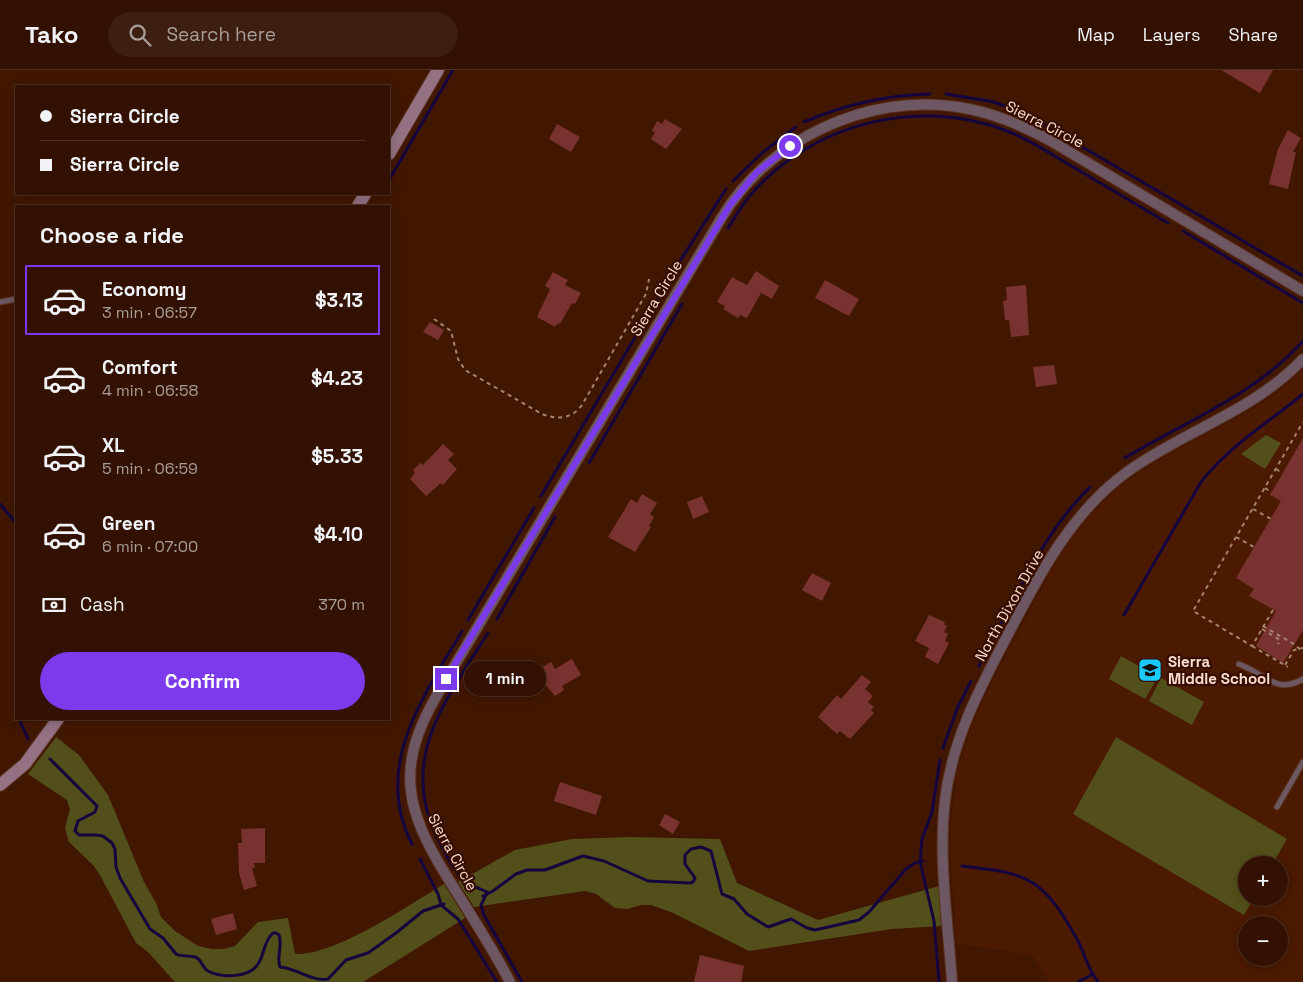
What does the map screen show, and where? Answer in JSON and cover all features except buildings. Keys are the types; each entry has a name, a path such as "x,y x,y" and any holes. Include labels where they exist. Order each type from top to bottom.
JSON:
{"main road":[{"path":"390,152 438,70"},
{"path":"0,785 24,764 57,720"}],"street":[{"name":"Sierra Circle","path":"510,982 420,829 411,794 410,778 414,745 425,716 437,695 726,211 746,183 762,168 785,150 809,135 845,119 868,112 921,105 943,105 971,109 1015,122 1051,141 1303,291"},
{"name":"North Dixon Drive","path":"952,982 943,841 944,810 949,777 957,744 969,711 1032,590 1073,525 1114,483 1144,461 1251,401 1272,387 1303,359"}],"lane":[{"path":"0,302 15,300"},
{"path":"1239,664 1282,686 1291,685 1303,679"},
{"path":"1277,807 1303,762"}],"path":[{"path":"434,319 451,332 458,359 468,372 538,412 552,418 562,418 576,412 582,405 646,294 649,279"},
{"path":"1288,667 1193,612 1303,422"},
{"path":"1276,469 1282,473"},
{"path":"1265,488 1271,492"},
{"path":"1253,508 1270,518"},
{"path":"1236,537 1254,547"},
{"path":"1252,646 1273,610"},
{"path":"1264,626 1303,652"},
{"path":"1262,629 1280,640 1278,644"},
{"path":"1285,665 1294,650 1303,648"}],"shaded area":[{"name":"Sierra Middle School","path":"1303,368 1303,982 1049,982 1032,955 956,943 951,861 951,817 958,768 970,730 990,686 1052,569 1088,517 1120,486 1152,464 1261,404 1279,391"},
{"path":"1266,435 1281,443 1265,469 1241,454"},
{"path":"1121,656 1158,677 1145,699 1109,679"},
{"path":"1161,678 1204,702 1192,725 1149,701"},
{"path":"56,737 79,755 108,795 144,882 156,903 161,917 175,931 198,946 223,949 235,946 258,922 288,918 295,954 311,952 330,947 371,928 444,884 465,918 363,982 175,982 148,952 136,943 94,866 69,842 65,828 70,809 67,800 28,774"},
{"path":"1116,737 1287,839 1277,856 1238,856 1238,906 1249,906 1244,915 1073,814"},
{"path":"629,837 720,839 737,883 818,920 939,886 941,926 892,929 749,951 671,912 651,905 641,905 627,909 615,908 596,894 585,891 474,907 458,882 515,850 572,839"}],"waterway":[{"path":"390,178 453,70"},
{"path":"804,122 850,105 897,96 930,94"},
{"path":"946,94 994,102 1026,114 1303,276"},
{"path":"728,228 743,204 754,191 779,167 807,148 838,133 871,122 905,117 939,116 974,121 1023,138 1168,223"},
{"path":"733,181 762,153 796,127"},
{"path":"668,280 726,189"},
{"path":"1183,231 1303,303"},
{"path":"541,496 662,292"},
{"path":"589,463 682,304"},
{"path":"1125,458 1242,392 1264,377 1303,341"},
{"path":"1124,615 1201,482 1236,446 1303,394"},
{"path":"998,629 1050,536 1075,503 1090,487"},
{"path":"0,504 15,522"},
{"path":"468,620 534,508"},
{"path":"497,619 555,517"},
{"path":"412,844 401,815 398,787 400,759 419,706 462,631"},
{"path":"488,633 456,683 431,733 425,758 423,785 428,813 440,843 451,863 465,881 489,893"},
{"path":"979,666 990,645"},
{"path":"943,748 957,709 971,681"},
{"path":"19,720 28,739"},
{"path":"50,759 97,806 95,812 78,821 75,831 79,835 103,836 112,843 115,849 116,867 120,878 150,929 163,938 176,954 197,958 206,970 214,973 227,976 242,974 254,969 260,960 267,940 273,933 276,933 280,939 280,967 316,979 328,979 346,960 368,953 423,911 444,904"},
{"path":"939,982 934,921 920,862 922,839 932,812 940,760"},
{"path":"483,896 516,874 527,870 545,870 583,856 604,861 648,881 690,883 695,878 685,864 685,855 691,849 701,847 711,851 722,894 734,899 747,914 768,927 791,919 807,928 815,930 859,920 869,912 907,868 923,861"},
{"path":"420,859 438,894 441,905 458,919 497,982"},
{"path":"962,866 1017,875 1040,888 1053,901 1069,925 1098,982"},
{"path":"486,895 481,905 484,915 522,982"},
{"path":"1078,982 1093,974"}],"place":[{"name":"Sierra Middle School","path":"1150,670"}],"route":[{"path":"446,679 730,205 746,183 757,172 790,146"}]}
